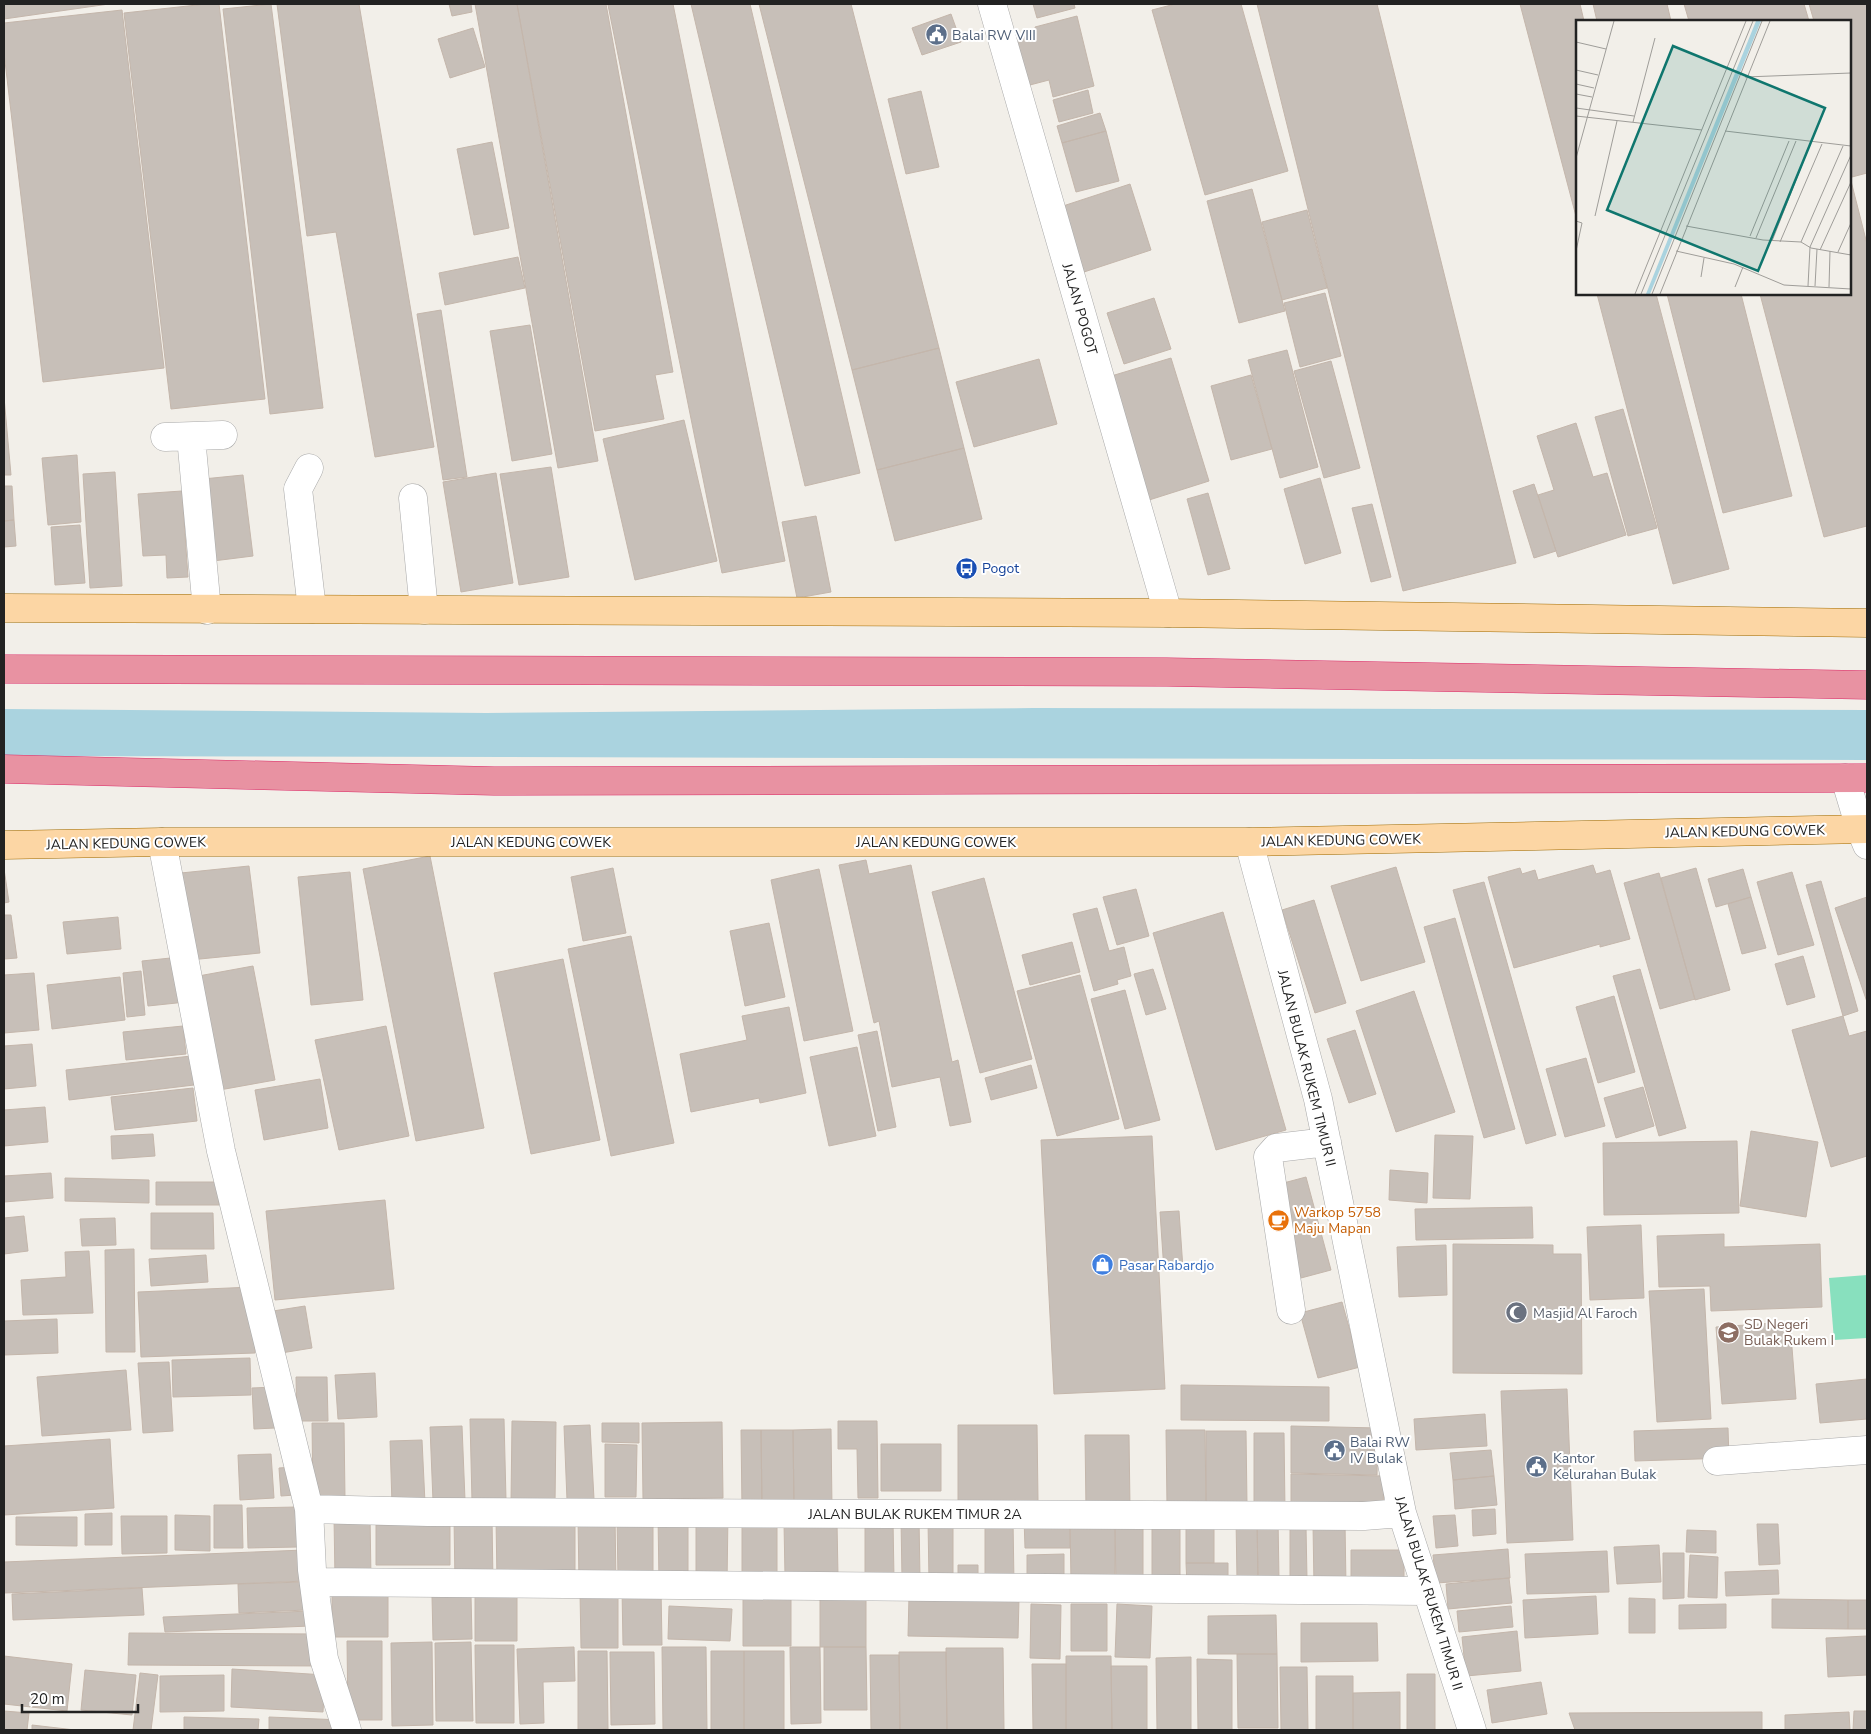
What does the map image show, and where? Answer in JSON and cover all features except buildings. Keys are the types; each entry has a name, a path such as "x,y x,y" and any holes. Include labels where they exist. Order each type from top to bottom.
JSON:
{"highway":[{"path":"4,669 1167,672 1867,685"},
{"path":"4,769 494,781 1856,778"}],"main road":[{"path":"4,608 1168,613 1867,623"},
{"name":"JALAN KEDUNG COWEK","path":"4,845 162,842 1249,842 1865,834"}],"street":[{"name":"JALAN POGOT","path":"992,4 1168,613"},
{"path":"207,610 178,437 223,435"},
{"path":"308,468 298,489 312,610"},
{"path":"413,498 424,610"},
{"path":"1856,778 1865,834"},
{"path":"162,842 221,1151 309,1508 314,1582 324,1659 347,1730"},
{"name":"JALAN BULAK RUKEM TIMUR II","path":"1249,842 1318,1099 1402,1513 1472,1730"},
{"path":"1291,1310 1268,1157 1276,1148 1327,1142"},
{"path":"1716,1461 1867,1450"},
{"name":"JALAN BULAK RUKEM TIMUR 2A","path":"309,1508 428,1512 1354,1516 1402,1513"},
{"path":"314,1582 1427,1590"}],"green space":[{"path":"1867,1275 1867,1338 1834,1340 1829,1278"}],"water":[{"path":"1033,708 1867,710 1867,760 4,756 4,709 486,713"}],"place":[{"name":"Balai RW VIII","path":"936,35"},
{"name":"Pogot","path":"966,568"},
{"name":"Warkop 5758 Maju Mapan","path":"1278,1220"},
{"name":"Pasar Rabardjo","path":"1103,1265"},
{"name":"Masjid Al Faroch","path":"1517,1313"},
{"name":"SD Negeri Bulak Rukem I","path":"1728,1332"},
{"name":"Balai RW IV Bulak","path":"1334,1450"},
{"name":"Kantor Kelurahan Bulak","path":"1537,1466"}]}
